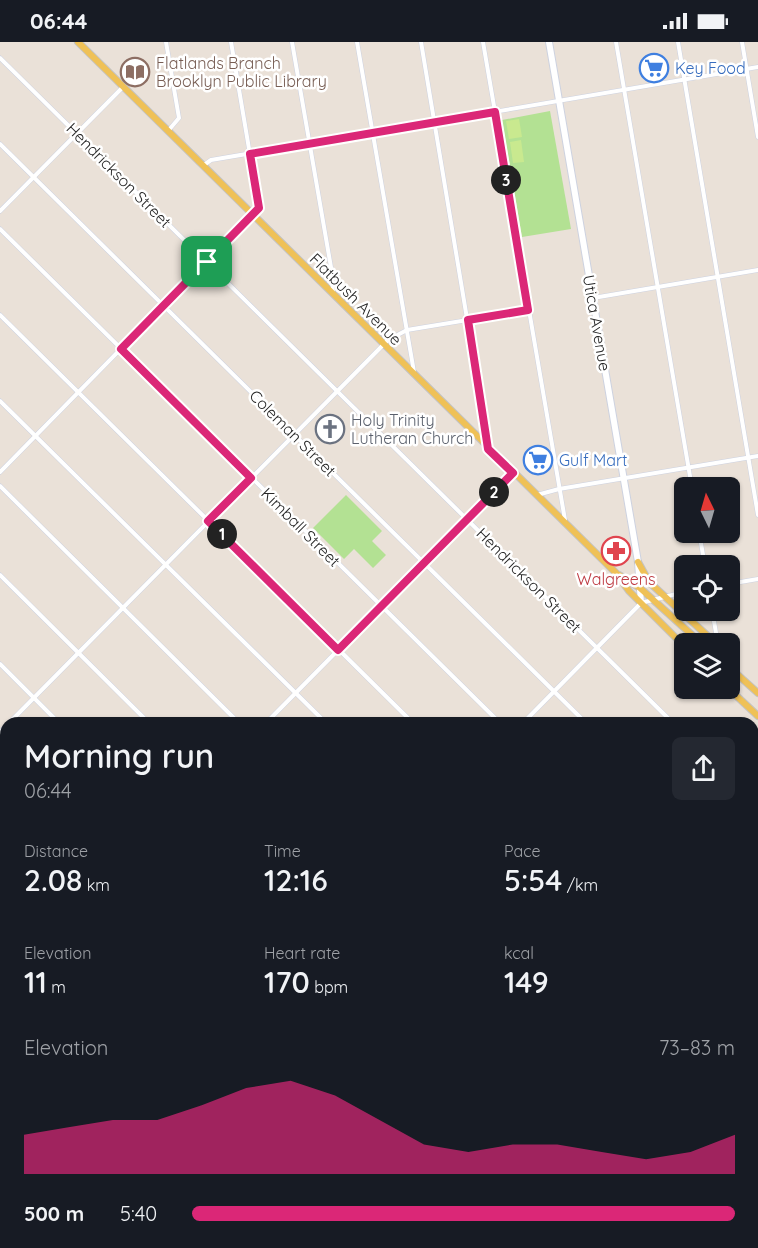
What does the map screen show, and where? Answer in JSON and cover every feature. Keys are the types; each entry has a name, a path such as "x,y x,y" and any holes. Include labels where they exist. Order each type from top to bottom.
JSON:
{"main road":[{"name":"Flatbush Avenue","path":"79,42 252,216 616,573 641,603 674,636"},
{"name":"Utica Avenue","path":"549,42 638,561 641,603"},
{"path":"638,561 649,582 704,633"},
{"name":"Flatbush Avenue","path":"616,573 640,588 690,633"},
{"path":"740,677 758,693"},
{"path":"740,699 758,716"}],"street":[{"path":"166,42 179,118 168,130"},
{"path":"0,472 259,208 231,42"},
{"path":"292,42 332,273 333,295"},
{"path":"357,42 415,376"},
{"path":"421,42 488,449"},
{"path":"483,42 566,524"},
{"path":"616,42 690,477"},
{"path":"678,42 758,515"},
{"path":"742,42 758,137"},
{"name":"Hendrickson Street","path":"0,58 667,717"},
{"path":"203,166 211,160 758,67"},
{"path":"0,211 123,87"},
{"name":"Coleman Street","path":"0,144 580,717"},
{"name":"Kimball Street","path":"0,229 494,717"},
{"path":"593,298 758,270"},
{"path":"14,717 393,335 407,330 528,310"},
{"path":"0,315 407,717"},
{"path":"0,401 320,717"},
{"path":"536,496 560,489 758,456"},
{"path":"272,717 513,473"},
{"path":"0,486 233,717"},
{"path":"0,575 143,717"},
{"path":"740,582 758,579"},
{"path":"529,717 641,603 674,594"},
{"path":"0,664 53,717"}],"green space":[{"path":"550,111 571,229 522,237 502,120"},
{"path":"519,119 522,137 509,139 506,121"},
{"path":"521,140 524,162 513,163 510,142"},
{"path":"346,495 382,531 372,541 386,555 373,568 354,549 344,559 313,528"}],"place":[{"name":"Key Food","path":"654,68"},
{"name":"Flatlands Branch Brooklyn Public Library","path":"135,72"},
{"name":"Holy Trinity Lutheran Church","path":"330,429"},
{"name":"Gulf Mart","path":"538,460"},
{"name":"Walgreens","path":"616,551"}],"route":[{"path":"495,112 528,310 468,320 488,449 513,473 338,650 208,521 251,478 121,349 207,262 259,208 250,154 495,112"}]}
